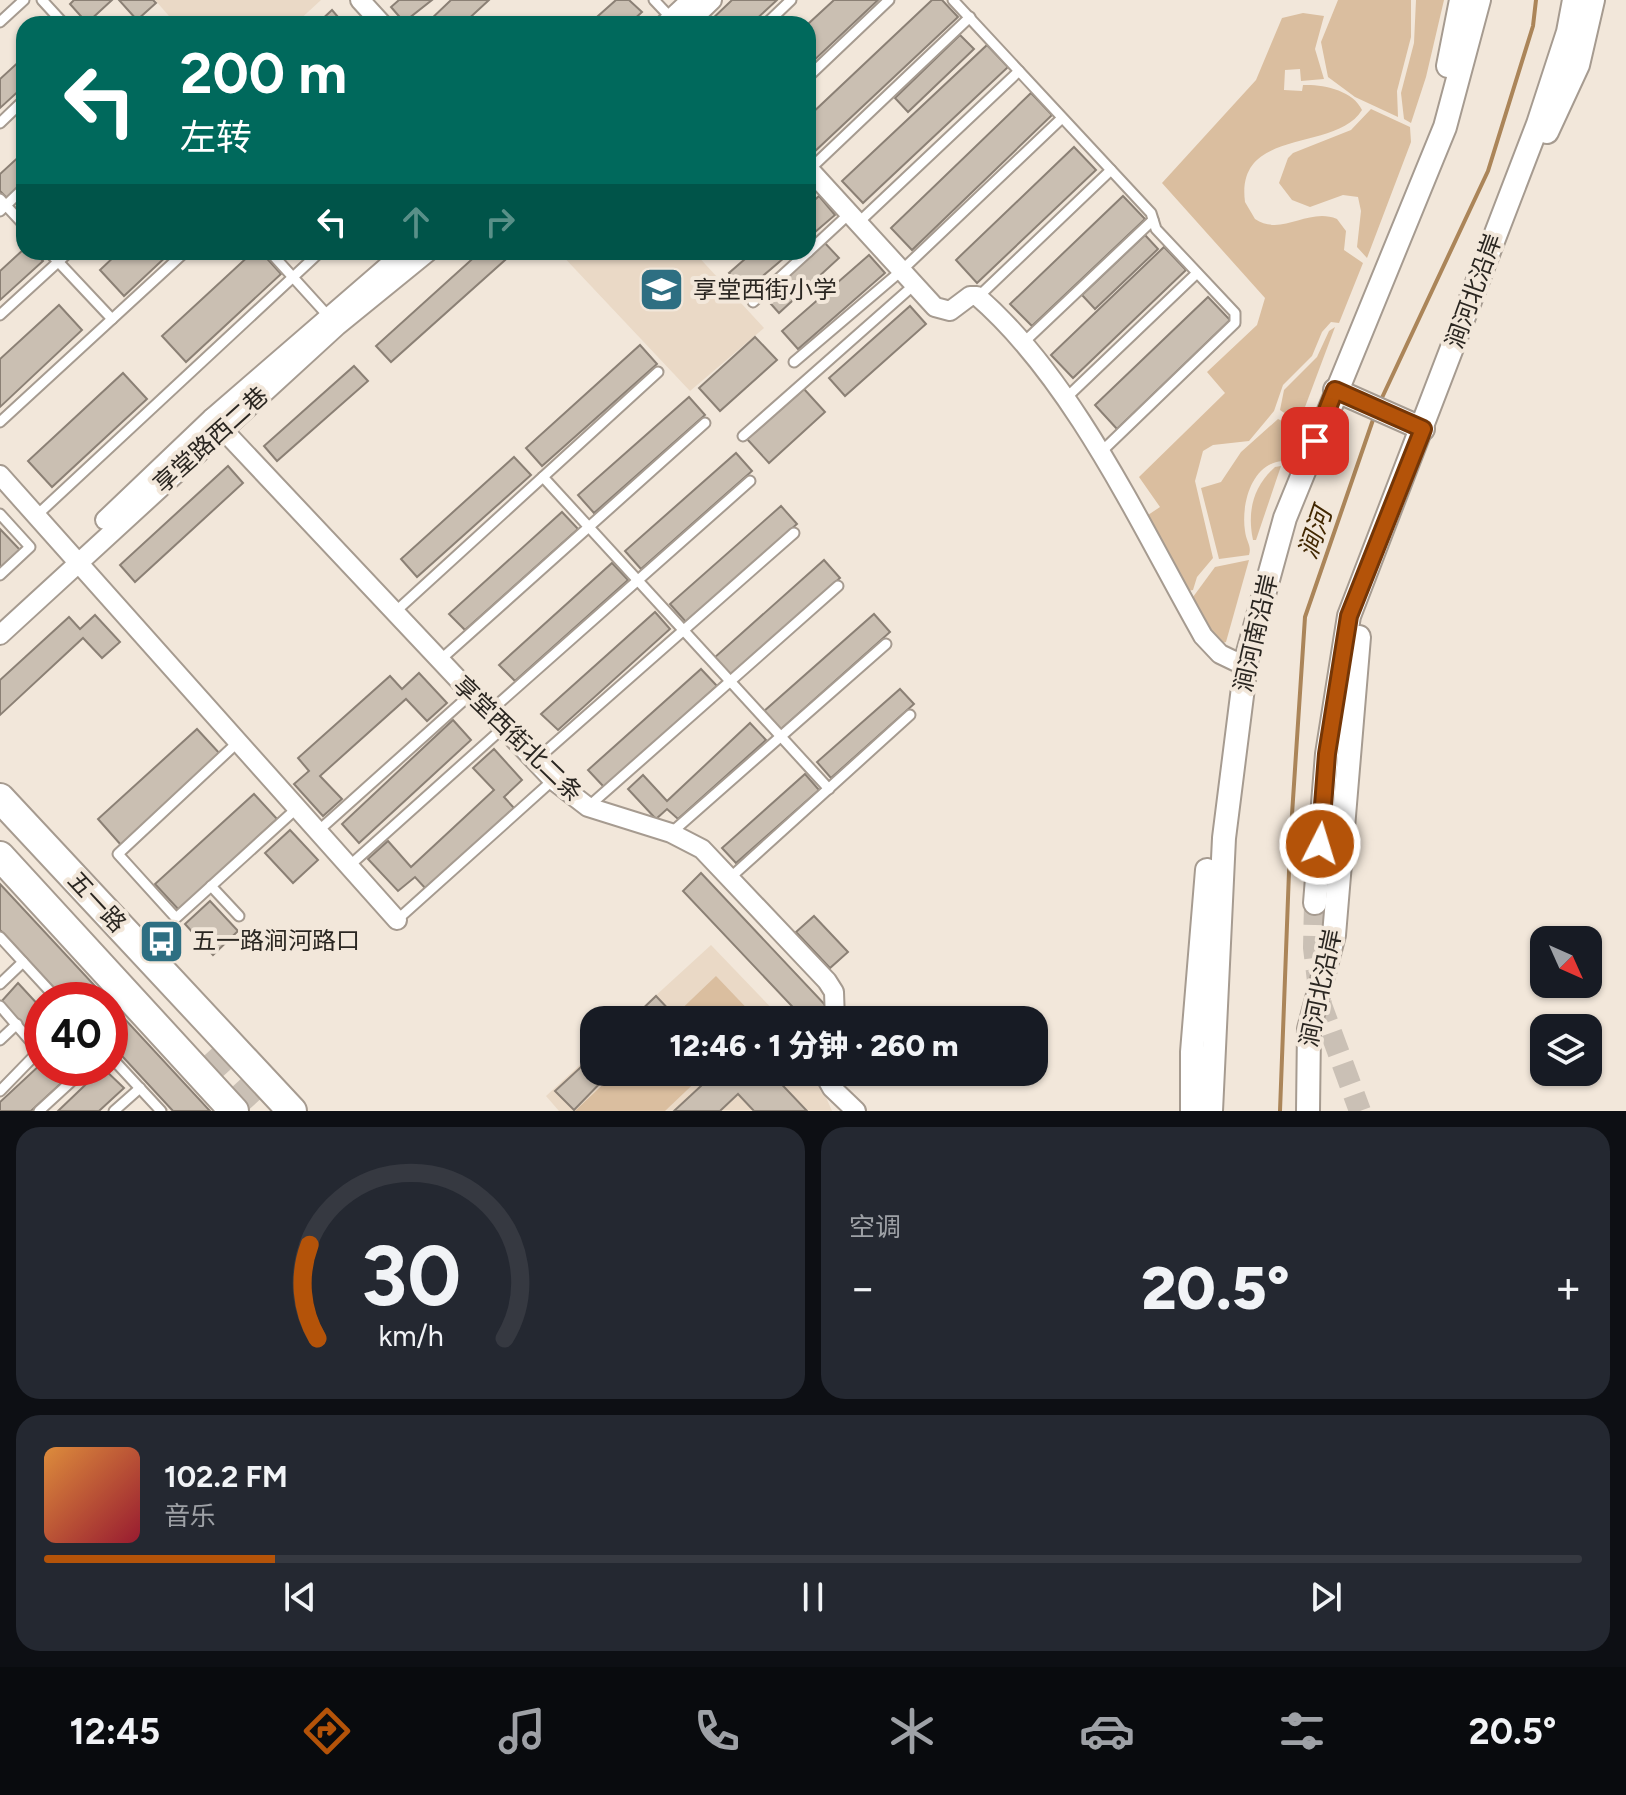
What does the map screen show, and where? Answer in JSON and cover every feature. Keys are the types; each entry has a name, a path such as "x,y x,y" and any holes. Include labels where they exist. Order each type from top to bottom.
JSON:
{"main road":[{"name":"五一路","path":"0,798 292,1111"},
{"name":"五一路","path":"0,851 234,1111"},
{"path":"0,851 206,1054"}],"street":[{"path":"344,0 359,16"},
{"path":"360,0 375,16"},
{"path":"686,16 712,0"},
{"path":"1413,209 1418,175 1441,93 1461,0"},
{"name":"涧河南沿岸","path":"1211,1111 1224,838 1245,666 1285,518 1345,388 1445,127 1479,0"},
{"name":"涧河北沿岸","path":"1315,903 1327,754 1349,616 1417,420 1555,76 1574,0"},
{"path":"1513,187 1561,107 1578,65 1593,0"},
{"path":"816,177 935,307 944,311 956,308 972,295 978,297 1022,344 1065,399 1100,453 1203,636 1220,654 1245,666"},
{"name":"享堂路西二巷","path":"0,618 73,558 396,260"},
{"name":"享堂路西二巷","path":"332,321 417,260"},
{"path":"1345,388 1417,420"},
{"name":"享堂西街北二条","path":"218,424 553,780 588,807 671,833 702,849 827,981 834,992 834,1006"},
{"path":"0,475 397,920"},
{"name":"享堂路西二巷","path":"0,635 73,558"},
{"name":"涧河北沿岸","path":"1308,1111 1309,1029 1327,969 1337,906 1345,774 1364,579"},
{"path":"1192,1111 1192,1052 1209,851 1235,744"},
{"path":"831,1086 856,1111"}],"lane":[{"path":"0,22 24,0"},
{"path":"42,0 57,16"},
{"path":"654,0 669,16"},
{"path":"774,16 791,0"},
{"path":"816,69 889,0"},
{"path":"953,0 1151,213 1156,229 1234,310 1235,323 1100,453"},
{"path":"816,162 970,17"},
{"path":"816,246 854,219 1019,71"},
{"path":"0,123 16,108"},
{"path":"743,436 908,278 1062,118"},
{"path":"978,297 1111,170"},
{"path":"1022,344 1153,220"},
{"path":"0,422 176,260"},
{"path":"277,260 332,321"},
{"path":"36,516 311,260"},
{"path":"753,302 799,260"},
{"path":"0,315 58,262 112,319"},
{"path":"1065,399 1197,273"},
{"path":"794,362 908,278"},
{"path":"393,613 658,372"},
{"path":"439,661 705,423"},
{"path":"543,477 829,789"},
{"path":"488,712 750,481"},
{"path":"0,514 30,547 0,575"},
{"path":"535,761 794,533"},
{"path":"588,807 838,586"},
{"path":"671,833 886,644"},
{"path":"317,832 471,694"},
{"path":"731,877 910,715"},
{"path":"348,867 503,728"},
{"path":"237,743 118,854 176,918 296,809"},
{"path":"397,920 553,780"},
{"path":"211,886 239,916"},
{"path":"0,937 41,982"},
{"path":"0,984 23,962"},
{"path":"0,1006 37,1047 38,1054 0,1091"},
{"path":"0,1040 17,1024"},
{"path":"128,1075 161,1111"},
{"path":"39,1111 66,1086"},
{"path":"114,1111 140,1088"}],"shaded area":[{"path":"155,0 321,0 304,16 169,16"},
{"path":"1338,0 1411,0 1411,37 1397,91 1398,117 1355,97 1328,77 1321,42"},
{"path":"1416,0 1444,0 1426,77 1411,123 1404,119 1401,93 1414,43"},
{"path":"1303,13 1324,16 1315,49 1324,79 1301,81 1300,69 1285,70 1284,90 1302,91 1303,85 1328,87 1352,98 1362,110 1349,123 1331,132 1271,151 1255,162 1246,178 1245,202 1255,219 1265,224 1285,224 1316,216 1337,219 1346,231 1344,250 1363,263 1339,323 1331,322 1322,332 1312,356 1283,385 1274,411 1249,441 1213,445 1203,451 1195,481 1213,558 1197,577 1193,590 1188,591 1148,515 1160,507 1139,477 1225,393 1207,372 1257,325 1265,298 1162,183 1256,80 1282,18"},
{"path":"1371,109 1410,127 1411,142 1367,258 1357,247 1361,211 1358,197 1343,195 1310,207 1292,200 1279,183 1288,158 1293,153 1351,130"},
{"name":"享堂西街小学","path":"567,260 701,260 764,328 690,391"},
{"path":"1335,327 1299,423 1280,410 1284,390 1317,357 1329,331"},
{"path":"1278,419 1297,428 1282,461 1263,470 1250,487 1244,521 1249,555 1219,559 1201,488 1221,482 1241,452"},
{"path":"1281,466 1256,540 1253,540 1251,519 1257,491 1267,475 1275,467"},
{"path":"1249,560 1226,642 1223,643 1214,635 1193,597 1215,567"},
{"path":"711,945 770,1006 644,1006"},
{"path":"716,976 745,1006 685,1006"},
{"path":"580,1065 580,1086 821,1086 832,1111 559,1111 546,1096"},
{"path":"601,1086 691,1086 665,1111 575,1111"}],"building":[{"path":"74,0 112,0 95,16 81,16 70,4"},
{"path":"119,0 153,0 156,3 141,16 133,16"},
{"path":"399,0 432,0 412,16 399,16 391,7"},
{"path":"451,0 489,0 472,16 434,16"},
{"path":"616,0 629,0 642,12 638,16 598,16"},
{"path":"732,0 777,0 760,16 715,16"},
{"path":"834,0 878,0 816,58 816,17"},
{"path":"932,0 942,0 958,17 816,150 816,109"},
{"path":"960,35 974,49 908,112 895,98"},
{"path":"987,45 1008,67 863,203 842,181"},
{"path":"16,64 16,93 0,108 0,79"},
{"path":"1031,93 1052,115 912,250 891,228"},
{"path":"1074,147 1096,170 977,283 956,260"},
{"path":"16,159 16,190 7,198 0,191 0,174"},
{"path":"819,196 835,215 816,231 816,199"},
{"path":"1123,196 1145,219 1032,326 1010,304"},
{"path":"1145,235 1158,249 1095,309 1082,295"},
{"path":"823,241 839,258 779,313 763,295 802,260 816,260 816,247"},
{"path":"1164,247 1186,270 1073,378 1051,355"},
{"path":"869,255 885,273 798,349 782,331"},
{"path":"16,256 16,260 43,261 0,300 0,271"},
{"path":"111,260 162,260 124,296 100,270"},
{"path":"244,260 268,260 281,274 186,362 162,336"},
{"path":"471,260 505,260 391,362 376,346"},
{"path":"744,260 782,260 744,292 729,273"},
{"path":"1208,297 1230,320 1117,429 1095,405"},
{"path":"59,305 82,330 0,407 0,359"},
{"path":"910,306 926,324 845,396 829,378"},
{"path":"755,337 777,360 720,411 699,388"},
{"path":"640,345 657,364 542,466 526,448"},
{"path":"354,366 368,381 277,461 264,446"},
{"path":"123,373 147,399 52,487 28,461"},
{"path":"804,389 825,412 769,463 747,439"},
{"path":"689,397 705,415 594,513 578,495"},
{"path":"736,453 752,471 641,569 625,551"},
{"path":"514,457 531,475 417,577 401,559"},
{"path":"228,466 243,483 135,582 120,565"},
{"path":"781,506 797,524 686,622 670,604"},
{"path":"562,512 578,529 465,630 449,614"},
{"path":"0,529 21,551 0,570"},
{"path":"824,560 840,578 730,676 714,658"},
{"path":"612,563 628,580 515,681 499,665"},
{"path":"655,612 670,629 558,730 541,714"},
{"path":"874,614 890,632 779,731 763,712"},
{"path":"95,615 120,642 102,658 83,638 0,715 0,680 69,617 80,629"},
{"path":"701,669 717,686 604,787 588,770"},
{"path":"419,673 447,703 427,721 406,699 320,776 342,799 323,816 294,784 309,771 298,758 390,676 402,689"},
{"path":"900,689 914,704 831,778 817,762"},
{"path":"453,720 471,740 359,843 342,824"},
{"path":"750,723 766,740 678,819 667,809 656,819 628,789 643,775 667,801"},
{"path":"197,729 221,755 121,845 98,819"},
{"path":"494,749 522,780 504,797 514,808 426,889 415,877 398,891 368,859 388,841 411,867 494,790 473,768"},
{"path":"805,774 819,790 736,863 722,848"},
{"path":"254,794 277,819 179,910 155,884"},
{"path":"290,830 318,860 293,883 265,853"},
{"path":"701,873 826,1006 792,1006 683,891"},
{"path":"0,884 91,982 48,982 0,930"},
{"path":"210,901 238,931 213,955 185,924"},
{"path":"814,916 848,952 830,968 796,932"},
{"path":"18,983 24,990 24,1029 0,1003"},
{"path":"656,996 665,1006 646,1006"},
{"path":"128,1022 210,1111 173,1111 128,1062"},
{"path":"580,1068 580,1086 597,1086 574,1110 555,1091"},
{"path":"24,1080 24,1086 58,1086 31,1111 0,1111 0,1102"},
{"path":"84,1086 124,1088 99,1111 58,1111"},
{"path":"701,1086 783,1086 807,1111 754,1111 738,1094 720,1111 674,1111"}],"waterway":[{"name":"涧河","path":"1380,402 1488,171 1533,26 1536,0"},
{"name":"涧河","path":"1280,1111 1290,845 1305,617 1375,414"}],"tunnel":[{"path":"1315,903 1314,948 1321,1005 1360,1111"},
{"path":"206,1054 258,1111"}],"place":[{"name":"享堂西街小学","path":"662,290"},
{"name":"五一路涧河路口","path":"161,941"}],"route":[{"path":"1315,441 1335,390 1423,429 1349,616 1327,754 1320,844"}]}
